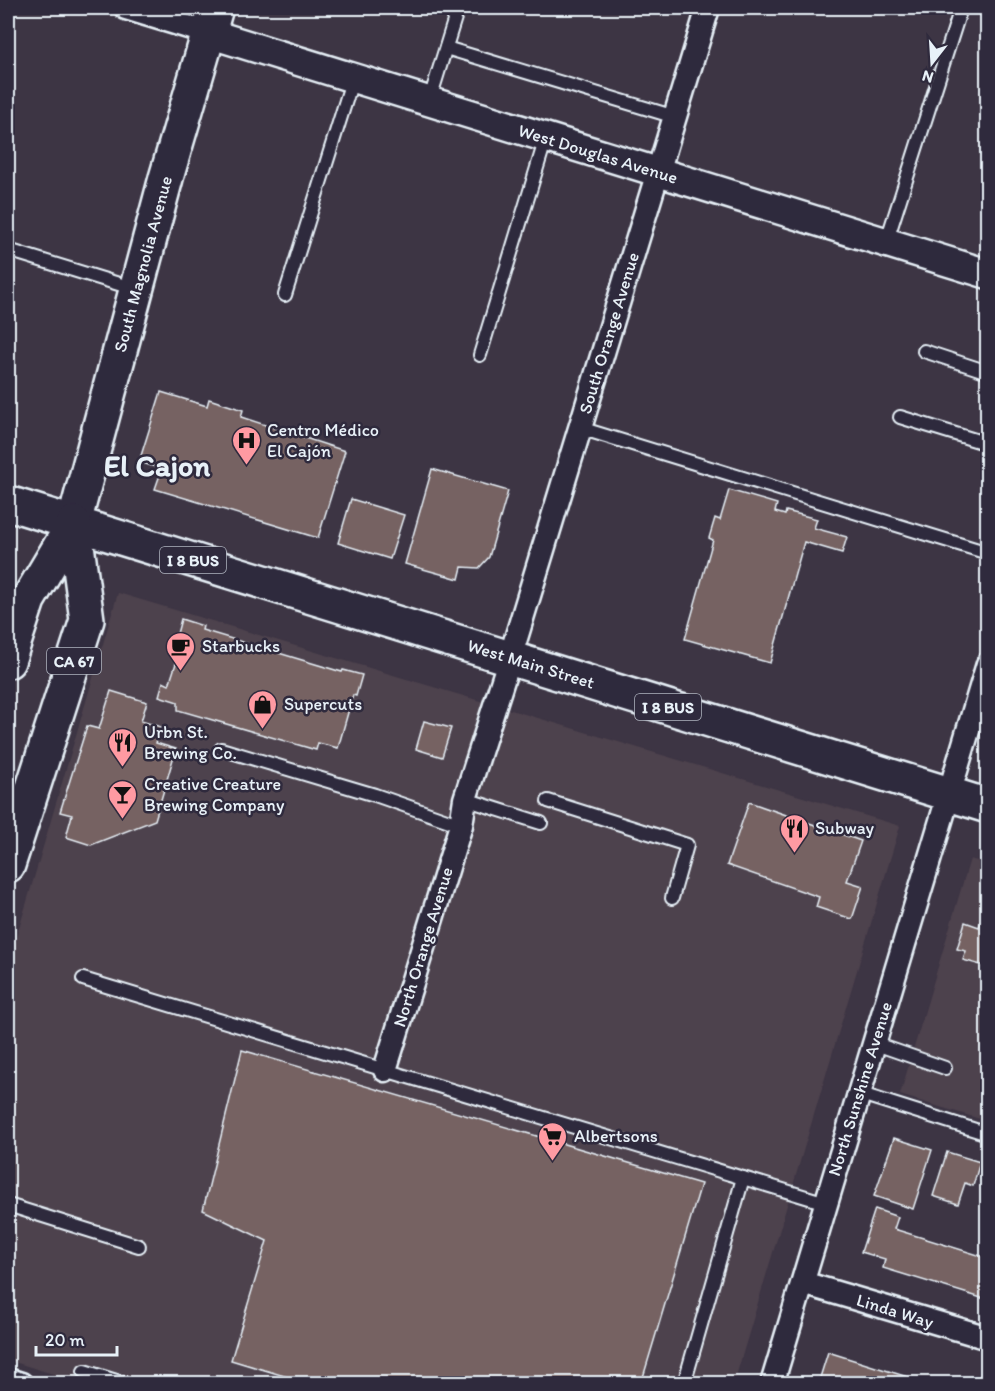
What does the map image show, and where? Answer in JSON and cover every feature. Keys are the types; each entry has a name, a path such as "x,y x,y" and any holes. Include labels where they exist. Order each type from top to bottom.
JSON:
{"main road":[{"name":"South Magnolia Avenue","path":"74,523 166,178 212,20"},
{"name":"I 8 BUS","path":"8,503 74,523"},
{"name":"West Main Street","path":"74,523 987,806"},
{"path":"8,661 28,600 74,523"},
{"name":"CA 67","path":"8,865 87,620 74,523"}],"street":[{"path":"126,8 212,20"},
{"name":"South Orange Avenue","path":"510,658 708,8"},
{"name":"West Douglas Avenue","path":"212,20 353,78 987,274"},
{"path":"465,799 510,658"},
{"name":"North Sunshine Avenue","path":"772,1383 987,664"},
{"name":"North Orange Avenue","path":"385,1070 461,825 465,799"},
{"name":"Linda Way","path":"803,1283 987,1338"},
{"path":"8,1380 21,1383"}],"lane":[{"path":"429,102 458,8"},
{"path":"886,243 961,8"},
{"path":"446,48 675,117"},
{"path":"285,295 353,78"},
{"path":"480,355 546,138"},
{"path":"8,250 136,290"},
{"path":"924,351 987,372"},
{"path":"900,417 987,444"},
{"path":"580,428 987,553"},
{"path":"221,749 375,795 461,825"},
{"path":"465,799 541,823"},
{"path":"548,801 687,845 672,898"},
{"path":"83,980 826,1203"},
{"path":"873,1043 945,1068"},
{"path":"858,1093 987,1134"},
{"path":"684,1383 743,1178"},
{"path":"8,1205 139,1246"},
{"path":"84,1371 126,1383"}],"shaded area":[{"path":"118,593 900,826 734,1383 85,1384 8,1360 8,966"},
{"path":"970,859 987,864 987,1121 900,1095"}],"building":[{"name":"Centro Médico El Cajón","path":"161,392 207,406 209,399 243,410 241,417 345,451 318,538 155,489 162,469 139,462"},
{"path":"432,469 508,491 489,557 479,568 462,567 459,579 405,564"},
{"path":"729,490 777,504 775,512 785,515 786,511 817,519 814,528 847,537 842,553 804,542 770,663 685,639 713,540 709,538 715,518 720,520"},
{"path":"351,499 404,515 390,559 338,543"},
{"path":"181,619 203,626 202,630 342,672 343,670 362,675 356,696 353,695 338,748 318,743 316,750 178,710 178,702 159,696 163,682 169,685 179,654 174,652"},
{"path":"111,691 147,702 141,721 161,727 156,743 176,749 155,820 91,845 66,837 72,815 60,812 87,726 99,729"},
{"path":"424,721 451,728 442,757 416,749"},
{"name":"Subway","path":"749,802 861,841 847,881 863,886 852,919 816,907 819,897 727,865"},
{"path":"988,900 988,967 963,960 966,951 957,949 965,922 979,927"},
{"path":"242,1050 701,1184 641,1384 311,1384 231,1360 267,1241 203,1210"},
{"path":"894,1138 932,1150 913,1209 874,1196"},
{"path":"947,1152 980,1162 973,1186 965,1183 958,1204 933,1196"},
{"path":"875,1209 898,1217 894,1229 988,1258 988,1300 883,1268 885,1259 861,1252"},
{"path":"828,1352 914,1379 913,1384 818,1384"}],"place":[{"name":"Centro Médico El Cajón","path":"246,466"},
{"name":"Starbucks","path":"181,672"},
{"name":"Supercuts","path":"263,730"},
{"name":"Urbn St. Brewing Co.","path":"123,768"},
{"name":"Creative Creature Brewing Company","path":"123,820"},
{"name":"Subway","path":"794,854"},
{"name":"Albertsons","path":"553,1162"}],"district":[{"name":"El Cajon","path":"157,466"}]}
